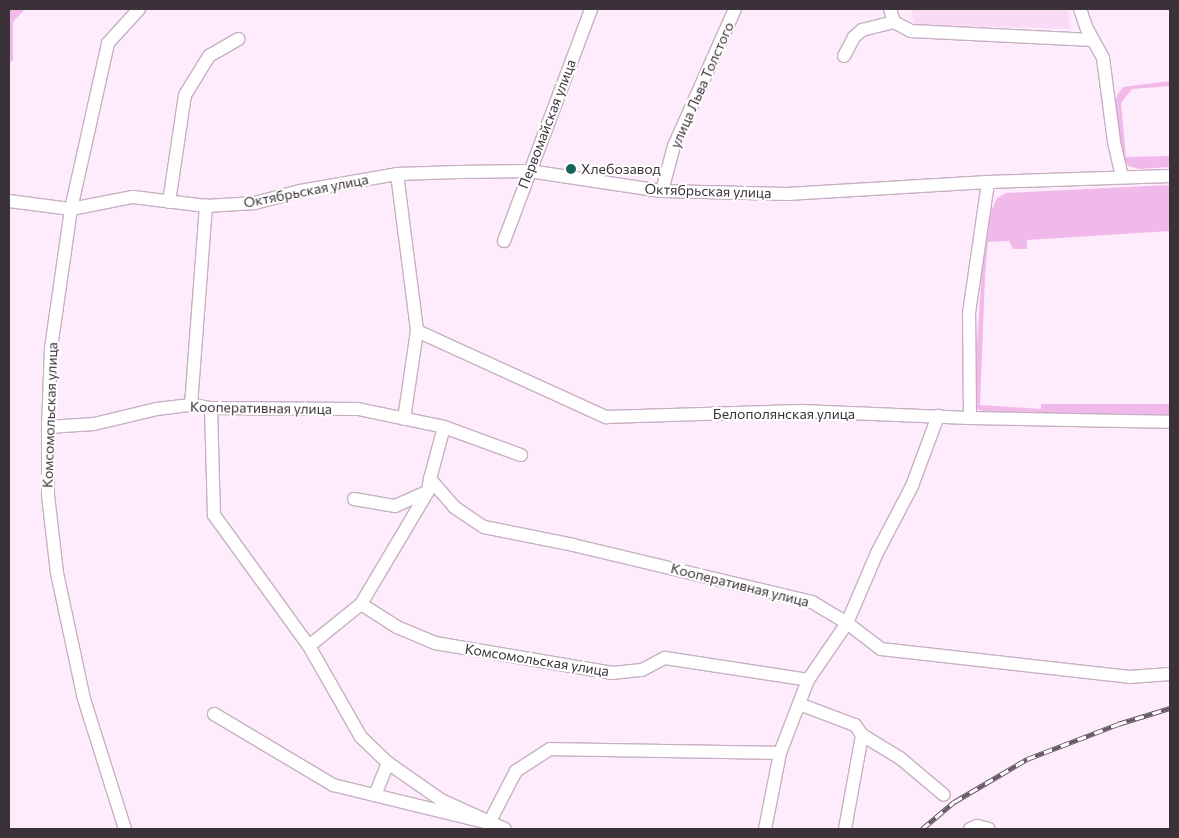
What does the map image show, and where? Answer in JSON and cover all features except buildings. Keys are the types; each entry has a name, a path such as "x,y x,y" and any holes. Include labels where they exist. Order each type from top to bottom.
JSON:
{"street":[{"name":"Комсомольская улица","path":"125,829 84,699 57,573 48,495 48,427 51,348 71,208 108,43 139,9"},
{"name":"Первомайская улица","path":"504,241 528,171 590,9"},
{"name":"улица Льва Толстого","path":"662,191 674,146 735,9"},
{"path":"890,9 894,22"},
{"path":"1080,9 1103,58 1114,142 1122,177"},
{"path":"844,56 854,37 862,30 894,22 911,31 1093,40"},
{"path":"169,202 185,95 209,56 239,39"},
{"name":"Октябрьская улица","path":"9,202 71,208 133,197 206,206 255,203 300,191 397,174 528,171 662,191 787,194 988,182 1170,176"},
{"path":"397,174 417,330 404,419"},
{"path":"970,418 969,313 988,182"},
{"path":"191,405 206,206"},
{"name":"Белополянская улица","path":"417,330 606,417 802,411 970,418 1170,422"},
{"name":"Кооперативная улица","path":"48,427 94,424 157,409 191,405 211,408 358,410 444,427 521,455"},
{"path":"211,408 214,515 309,646 361,737 388,763 441,800 505,829"},
{"path":"765,829 780,753 808,680 846,623 877,553 912,486 938,416"},
{"path":"309,646 361,604 429,485 444,427"},
{"path":"354,499 395,506 429,485"},
{"name":"Кооперативная улица","path":"429,485 454,508 484,527 573,545 812,602 846,623 881,649 1129,678 1170,674"},
{"name":"Комсомольская улица","path":"361,604 398,627 435,643 464,648 612,673 642,670 665,658 808,680"},
{"path":"799,704 855,725 862,735 900,758 944,795"},
{"path":"214,714 333,785 489,823"},
{"path":"845,829 862,735"},
{"path":"489,823 516,771 550,749 780,753"},
{"path":"375,795 388,763"},
{"path":"970,829 977,826 989,829"}],"shaded area":[{"path":"9,9 25,9 13,22 13,60 9,64"},
{"path":"912,9 1068,9 1070,29 914,25"},
{"path":"1170,81 1170,86 1132,89 1121,103 1126,157 1170,156 1170,167 1139,169 1129,166 1122,161 1114,106 1118,94 1123,87"},
{"path":"1170,185 1170,231 1027,240 1027,249 1013,249 1009,241 988,242 980,405 1041,409 1041,404 1170,404 1170,415 1063,415 985,412 977,409 977,345 984,240 990,213 997,198 1006,193"}],"railway":[{"path":"922,829 954,802 1027,759 1118,724 1170,708"}],"place":[{"name":"Хлебозавод","path":"571,169"}]}
